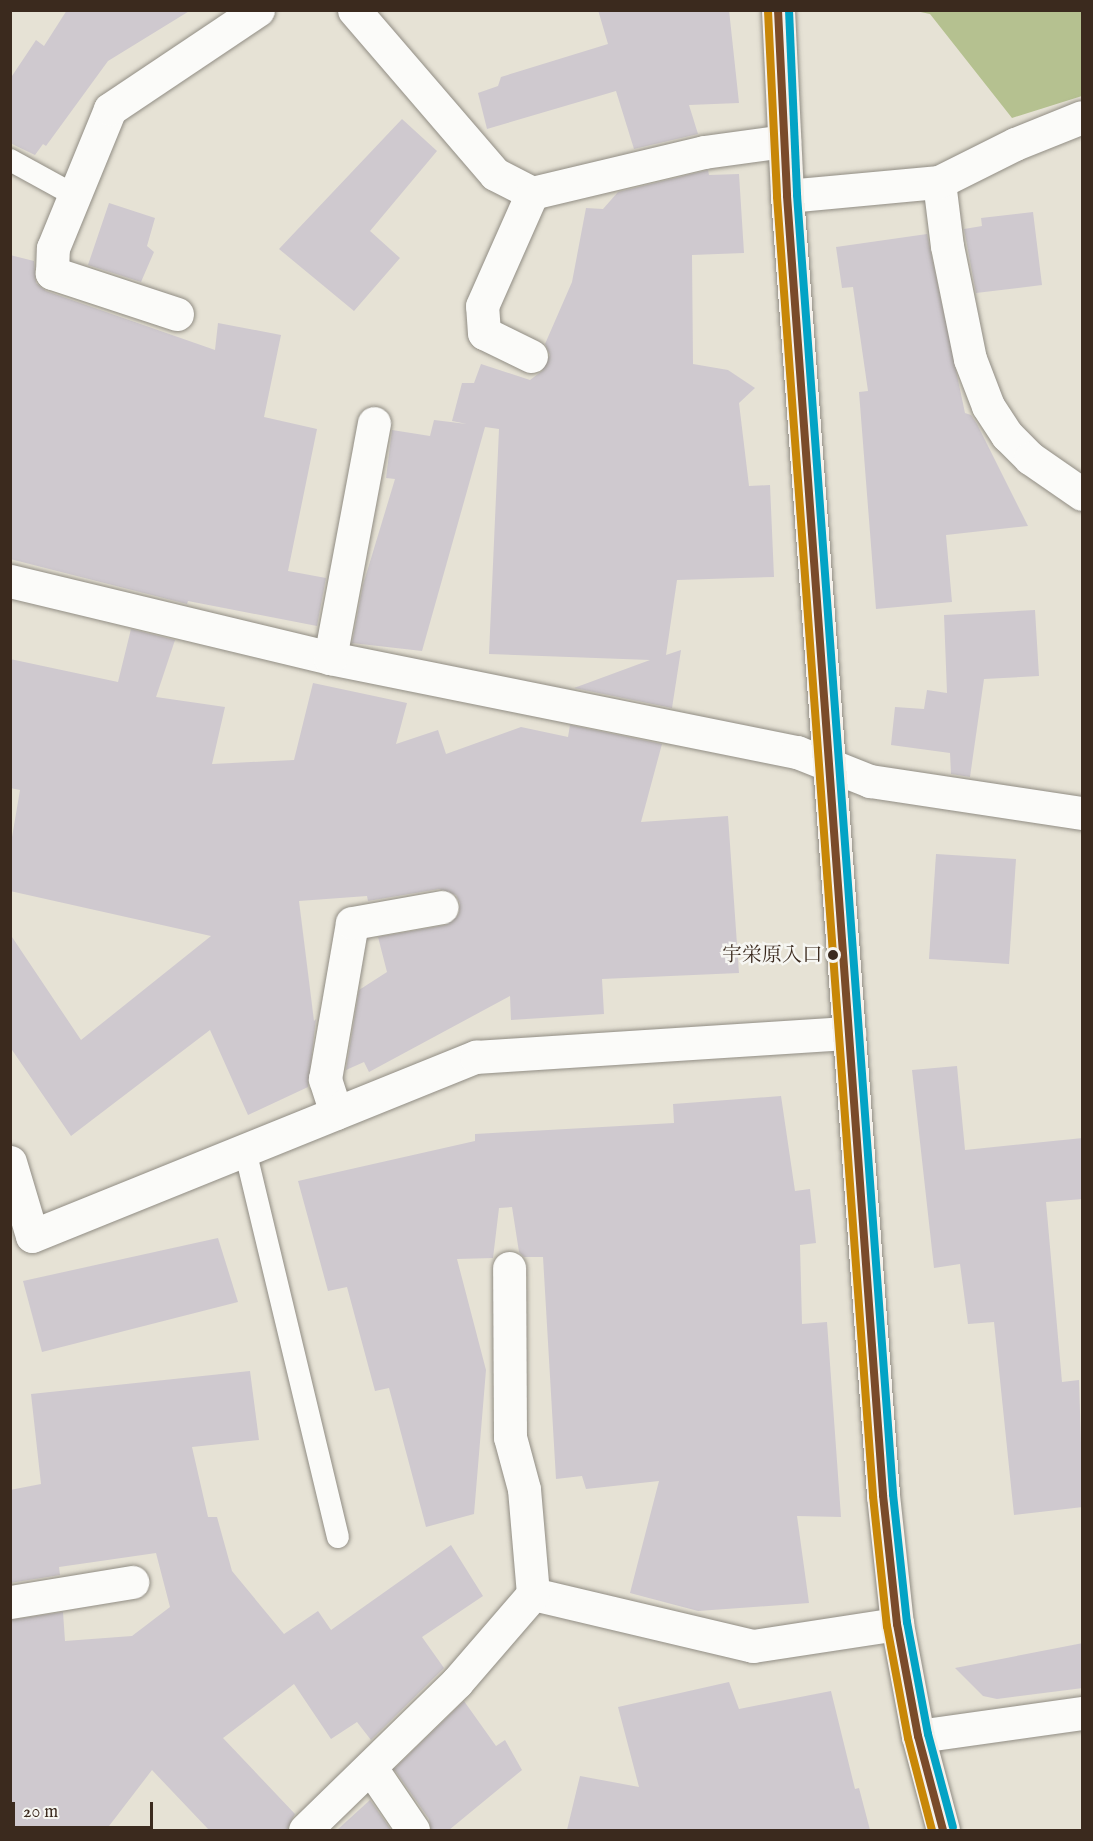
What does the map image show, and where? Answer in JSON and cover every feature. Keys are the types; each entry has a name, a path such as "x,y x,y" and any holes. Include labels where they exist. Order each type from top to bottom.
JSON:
{"main road":[{"path":"778,10 787,196 831,765 883,1495 897,1624 918,1736 944,1830"}],"street":[{"path":"177,314 52,273 53,248 110,109 258,10"},
{"path":"354,10 495,174 532,193 704,152 784,141"},
{"path":"787,196 858,186 939,182 1015,144 1083,117"},
{"path":"939,182 947,246 970,359 988,406 1007,435 1030,458 1083,494"},
{"path":"531,356 484,333 482,306 532,193"},
{"path":"330,658 374,423"},
{"path":"10,581 330,658 797,752 870,781 1083,813"},
{"path":"336,1113 325,1079 352,923 442,907"},
{"path":"10,1162 21,1241 476,1057 849,1033"},
{"path":"305,1830 457,1682 533,1594 525,1489 510,1437 509,1268"},
{"path":"10,1602 132,1582"},
{"path":"533,1594 753,1646 897,1624"},
{"path":"918,1736 1083,1713"},
{"path":"371,1768 413,1830"}],"lane":[{"path":"10,160 74,195"},
{"path":"245,1150 338,1537"}],"green space":[{"path":"916,11 1082,11 1082,96 1012,118 930,14"}],"building":[{"path":"67,10 191,10 108,61 46,146 43,144 35,155 10,143 10,79 36,40 44,46"},
{"path":"598,10 729,10 739,103 689,105 698,134 634,149 616,91 487,129 478,93 498,86 501,77 608,44"},
{"path":"402,119 437,151 370,231 400,258 354,311 279,249"},
{"path":"708,170 709,175 739,174 744,253 692,255 693,364 728,370 755,388 739,403 749,486 770,485 774,577 677,580 666,655 681,650 672,708 574,688 650,660 489,654 499,429 485,427 422,651 352,643 363,585 395,479 386,478 392,430 430,436 434,420 467,424 452,421 462,383 474,383 481,364 530,380 542,371 550,355 545,344 572,282 586,208 603,209 618,192"},
{"path":"109,203 155,218 147,246 154,252 141,282 88,265"},
{"path":"1033,212 1042,285 976,293 964,229 982,226 981,218"},
{"path":"927,234 965,413 971,415 977,424 1028,526 946,535 952,602 876,609 859,392 868,391 853,287 842,288 836,247"},
{"path":"10,255 34,261 36,283 46,291 215,350 218,323 281,335 264,417 317,429 288,571 326,578 317,626 188,601 187,604 10,559"},
{"path":"1035,610 1039,676 984,679 970,777 951,774 950,753 891,745 895,707 924,709 927,690 947,693 944,615"},
{"path":"131,629 175,640 156,697 225,707 212,764 294,760 313,683 407,703 396,744 438,730 446,754 521,727 568,737 570,725 662,744 641,822 728,816 739,973 602,979 604,1014 511,1020 510,996 369,1072 364,1062 346,1070 359,990 387,972 378,937 446,925 459,914 460,903 456,895 439,889 368,901 367,896 299,901 314,1021 316,1019 308,1087 248,1115 210,1030 71,1136 10,1047 10,934 81,1040 211,936 10,891 10,849 20,790 10,788 10,659 118,682"},
{"path":"936,854 1016,859 1009,964 929,959"},
{"path":"957,1066 965,1150 1083,1138 1083,1199 1046,1202 1062,1382 1079,1380 1083,1507 1014,1515 994,1322 968,1324 960,1264 934,1268 912,1070"},
{"path":"781,1096 795,1191 810,1189 816,1243 800,1245 802,1324 827,1322 841,1517 797,1516 809,1603 698,1611 630,1593 659,1481 586,1489 582,1476 556,1479 543,1257 524,1257 519,1252 512,1207 499,1208 493,1258 457,1259 486,1370 474,1514 426,1527 389,1388 375,1391 347,1287 328,1291 298,1181 475,1141 475,1134 674,1123 673,1104"},
{"path":"218,1238 238,1302 42,1352 23,1281"},
{"path":"250,1371 259,1440 192,1447 208,1517 217,1517 232,1571 284,1634 318,1611 331,1630 451,1545 483,1596 422,1637 444,1668 371,1740 357,1722 331,1739 294,1684 223,1738 295,1814 287,1830 209,1830 152,1770 106,1830 10,1830 10,1620 63,1612 65,1641 132,1636 170,1607 156,1553 59,1567 60,1575 10,1583 10,1490 41,1484 31,1394"},
{"path":"1083,1643 1083,1688 997,1699 983,1696 955,1668"},
{"path":"729,1682 739,1709 831,1691 855,1789 859,1788 870,1830 567,1830 580,1776 639,1787 618,1707"},
{"path":"464,1701 496,1746 505,1740 522,1770 449,1830 431,1830 429,1819 394,1769"},
{"path":"370,1800 391,1830 337,1830"}],"transit line":[{"path":"778,10 787,196 883,1495 897,1624 918,1736 943,1830"},
{"path":"789,10 797,195 893,1494 907,1622 928,1734 953,1827"},
{"path":"768,11 777,197 873,1496 887,1626 908,1738 932,1830"}],"place":[{"name":"宇栄原入口","path":"833,955"}]}
